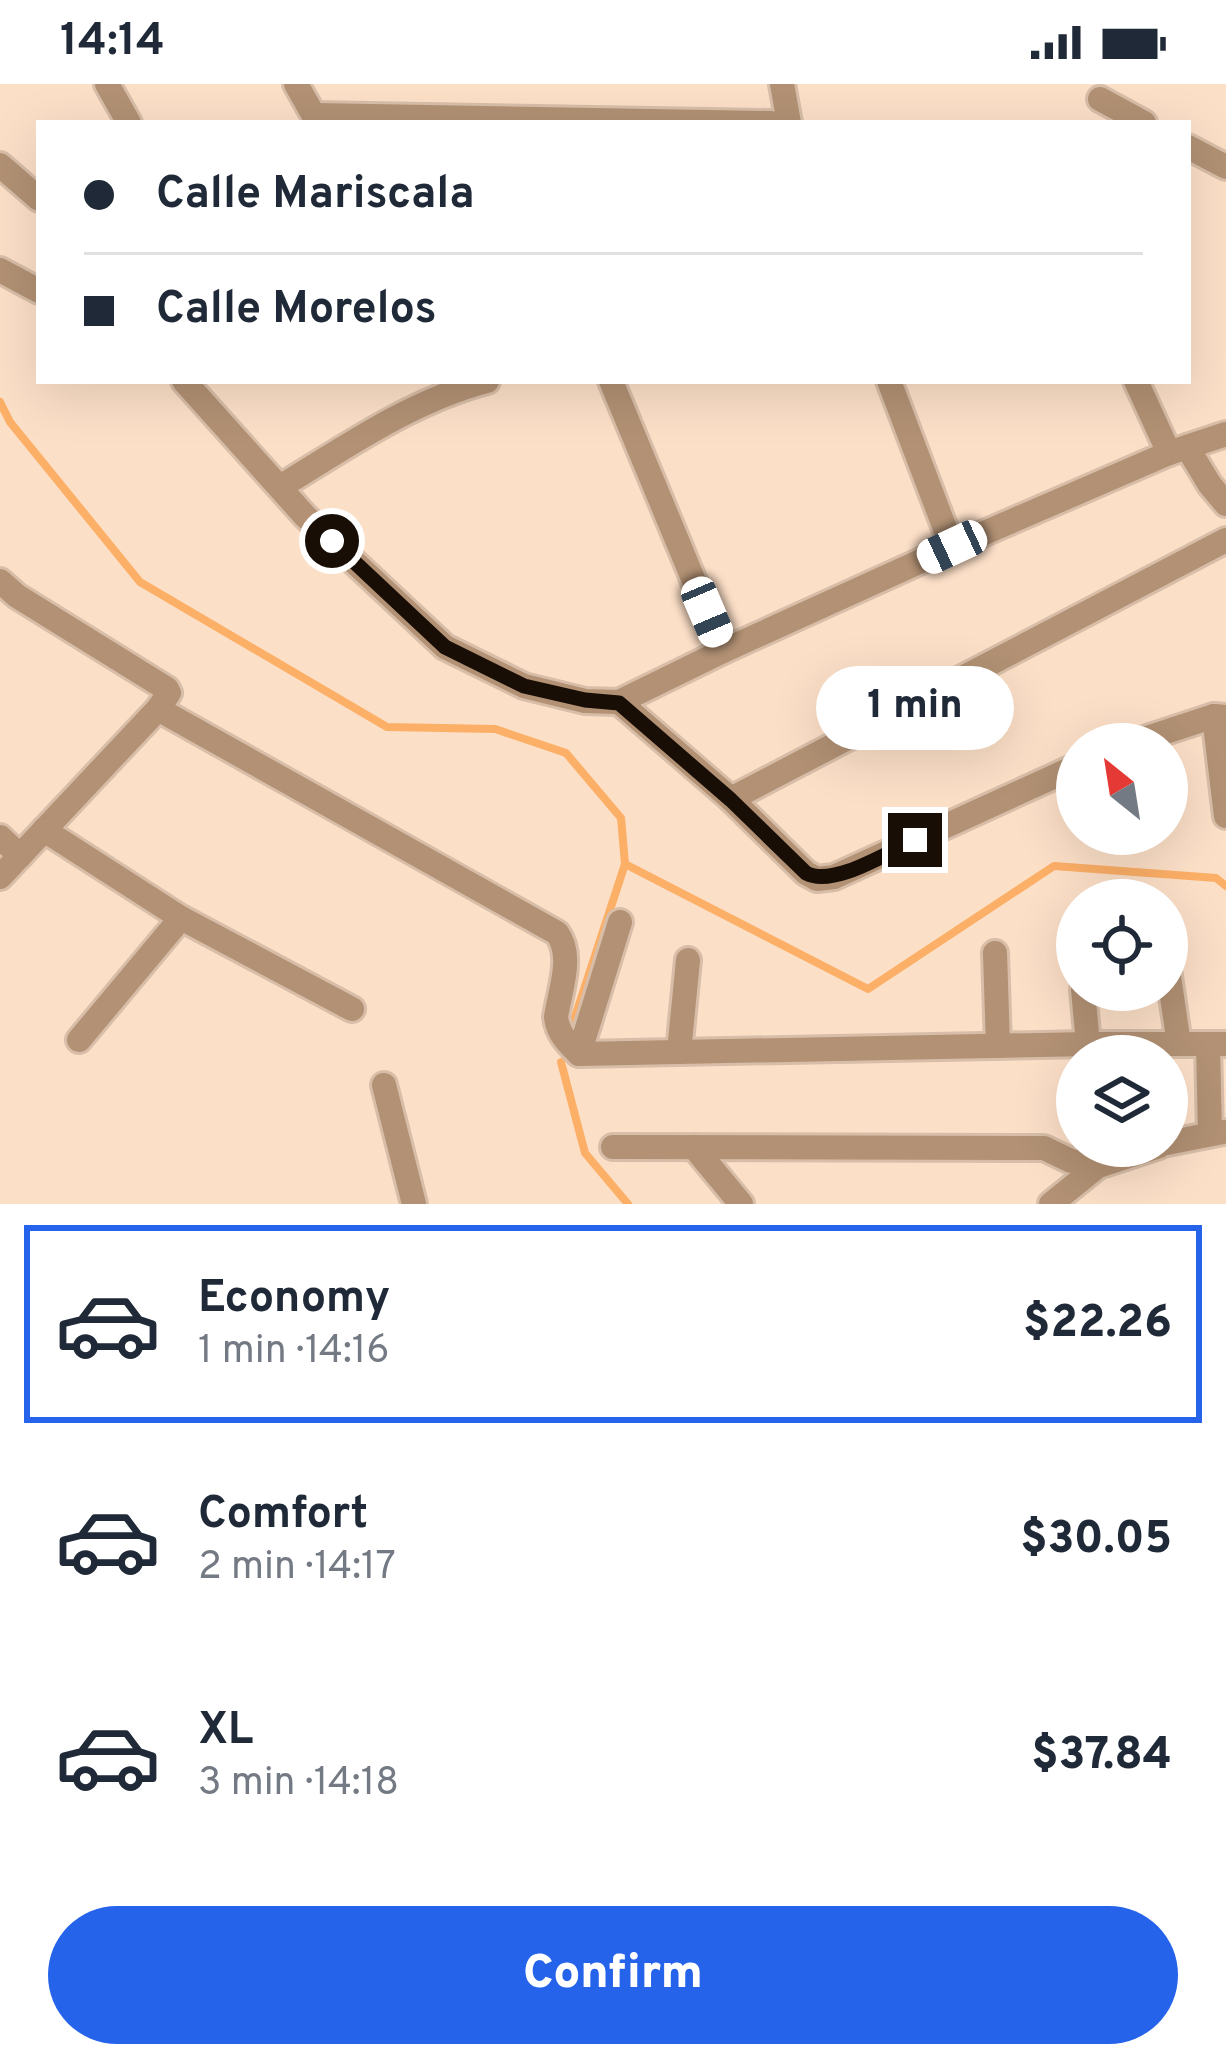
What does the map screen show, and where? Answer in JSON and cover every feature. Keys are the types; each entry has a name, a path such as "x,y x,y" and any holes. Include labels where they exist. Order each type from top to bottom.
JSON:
{"street":[{"path":"107,84 127,120"},
{"path":"296,84 316,119 504,120"},
{"path":"782,84 788,120"},
{"path":"1100,102 1138,120"},
{"path":"1191,149 1226,167"},
{"path":"0,165 36,196"},
{"path":"0,270 36,289"},
{"path":"187,384 305,516 445,647 524,686 619,703 952,547 1226,434"},
{"path":"280,488 383,424 475,384"},
{"path":"612,384 724,651"},
{"path":"890,384 952,547"},
{"path":"1138,384 1178,450 1226,504"},
{"path":"731,800 1226,540"},
{"path":"0,581 164,701 557,933 566,955 557,1027 572,1047"},
{"path":"0,877 164,701"},
{"path":"619,703 817,879 834,877 1056,776"},
{"path":"1188,726 1220,716 1226,816"},
{"path":"44,830 182,918 352,1009"},
{"path":"0,837 20,856"},
{"path":"80,1040 182,918"},
{"path":"572,1047 620,922"},
{"path":"995,953 998,1046"},
{"path":"679,1052 688,960"},
{"path":"1188,1139 1218,1132 1217,1044"},
{"path":"572,1047 679,1052 1056,1045"},
{"path":"384,1085 414,1204"},
{"path":"613,1147 1043,1148 1056,1153"},
{"path":"694,1147 741,1204"},
{"path":"1051,1204 1097,1167"}],"waterway":[{"path":"0,402 10,422 140,582 387,727 495,729 566,753 621,818 625,864 573,1023"},
{"path":"625,864 868,989 1054,866 1216,878 1226,886"},
{"path":"561,1062 585,1153 628,1204"}],"route":[{"path":"332,541 445,647 524,686 619,703 817,879 834,877 915,840"}]}
